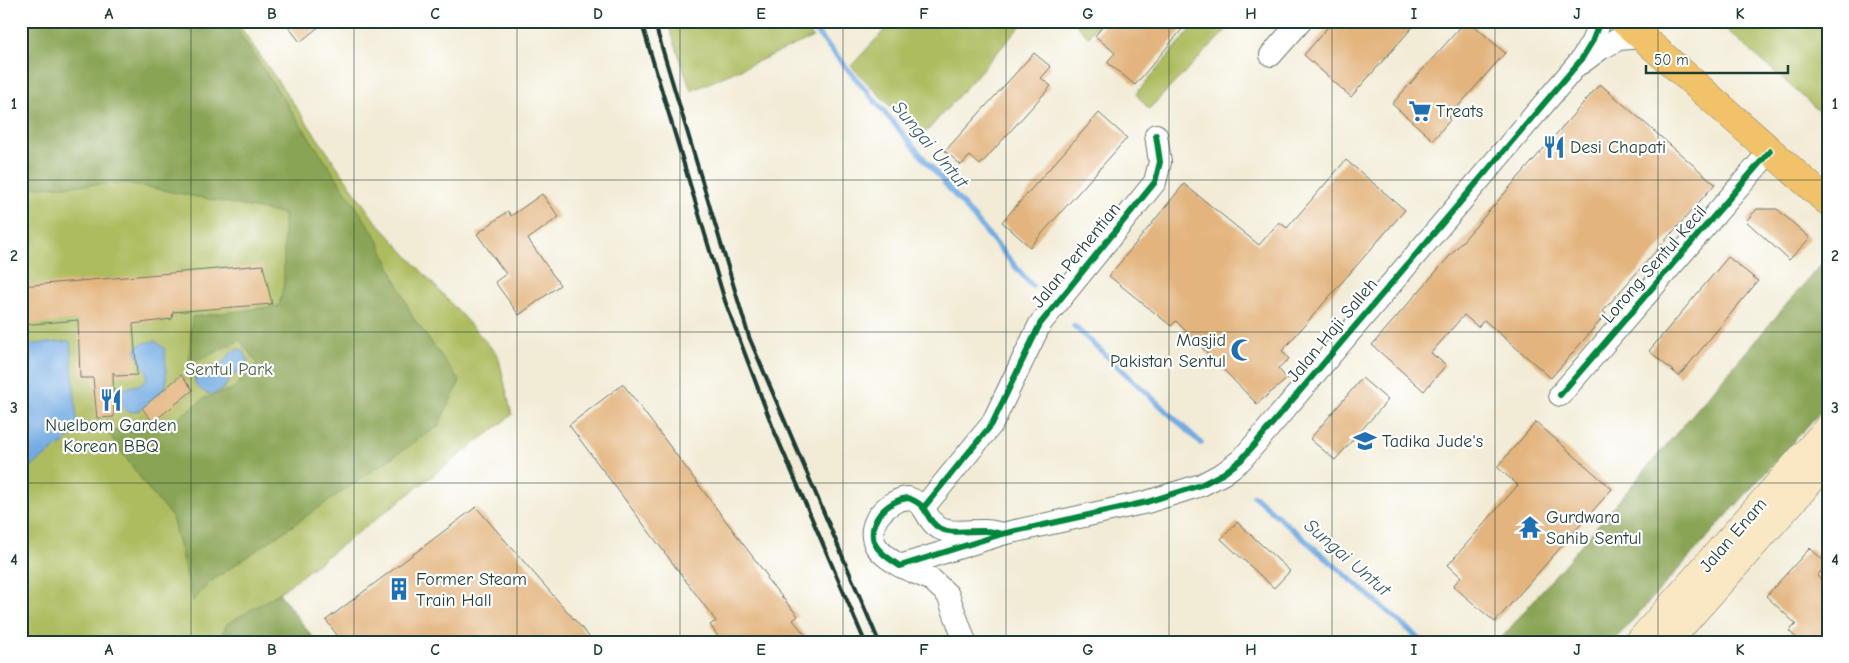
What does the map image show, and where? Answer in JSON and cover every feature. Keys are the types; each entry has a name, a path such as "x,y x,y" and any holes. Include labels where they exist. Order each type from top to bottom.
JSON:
{"main road":[{"path":"1633,29 1828,202"},
{"name":"Jalan Enam","path":"1638,642 1828,428"},
{"name":"Jalan Enam","path":"1667,642 1828,461"}],"street":[{"path":"1272,55 1301,21"},
{"name":"Jalan Haji Salleh","path":"900,566 1002,534 1147,502 1201,484 1224,474 1241,460 1567,76 1592,42 1600,21"},
{"name":"Jalan Haji Salleh","path":"1567,76 1600,49 1619,40 1633,29"},
{"name":"Jalan Perhentian","path":"921,504 992,424 1040,324 1155,182 1160,162 1156,135"},
{"name":"Lorong Sentul Kecil","path":"1560,395 1770,151"},
{"path":"921,504 908,498 891,503 884,510 873,528 873,538 876,546 883,554 900,566 932,580 948,595 966,642"},
{"name":"Jalan Haji Salleh","path":"921,504 931,520 939,528 948,531 987,531 1002,534"}],"green space":[{"name":"Sentul Park","path":"21,21 236,21 373,218 498,355 512,415 279,593 316,642 21,642"},
{"path":"21,21 231,21 377,238 413,318 460,381 438,426 210,582 193,601 172,517 149,490 107,431 136,431 178,418 205,398 233,389 257,363 240,340 189,365 192,317 279,306 284,283 284,214 127,183 21,188"},
{"path":"667,21 800,21 813,37 691,91"},
{"path":"893,21 1025,21 921,138 851,66"},
{"path":"1073,21 1101,21 1088,37"},
{"path":"1198,21 1235,21 1149,109 1136,94"},
{"path":"1717,21 1828,21 1828,119"},
{"path":"1827,257 1828,399 1821,411 1613,642 1498,642"},
{"path":"279,593 316,642 218,642 227,624"}],"water":[{"path":"70,341 78,432 21,474 21,416 26,404 23,386 21,385 21,345"},
{"path":"155,341 164,348 165,389 152,403 138,411 127,411 120,401 122,392 129,387 143,383 147,375 136,350 138,346 144,343"},
{"path":"239,349 247,359 247,366 241,372 236,373 222,390 208,394 198,387 195,382 195,376 199,369 221,364 231,353"}],"building":[{"path":"284,21 326,21 300,42"},
{"path":"1107,21 1189,21 1135,85 1107,62 1115,53 1095,36"},
{"path":"1333,21 1418,21 1351,97 1304,55"},
{"path":"1466,21 1469,21 1505,53 1448,118 1450,120 1433,140 1392,104"},
{"path":"1034,53 1051,67 1041,78 1051,86 980,165 970,156 961,165 945,151"},
{"path":"1600,84 1715,184 1603,311 1606,314 1551,378 1484,320 1478,327 1464,315 1431,353 1446,365 1424,391 1372,345"},
{"path":"1099,113 1127,138 1030,247 1002,222"},
{"path":"1346,160 1405,210 1282,351 1289,359 1278,368 1287,379 1257,404 1176,321 1171,326 1109,276 1184,184 1259,245 1279,222 1287,228"},
{"path":"542,194 559,217 528,239 560,285 519,315 495,282 506,274 477,234 508,211 511,216"},
{"path":"1757,209 1777,209 1810,238 1789,260 1746,221"},
{"path":"1728,257 1758,281 1679,376 1649,351"},
{"path":"263,265 272,304 173,312 172,319 133,324 137,375 116,376 113,372 114,417 97,418 93,378 80,378 78,320 21,325 21,286"},
{"path":"181,375 193,390 153,422 142,408"},
{"path":"1362,378 1388,400 1335,460 1310,439"},
{"path":"623,384 768,577 766,578 798,616 793,620 811,642 722,642 710,625 716,621 569,425"},
{"name":"Gurdwara Sahib Sentul","path":"1536,422 1612,489 1495,622 1453,586 1461,577 1448,565 1518,485 1497,467"},
{"path":"476,507 594,642 342,642 326,620"},
{"path":"1237,522 1290,571 1274,588 1221,539"},
{"path":"1810,548 1827,564 1817,576 1828,585 1828,642 1801,642 1789,631 1796,624 1766,596"}],"waterway":[{"name":"Sungai Untut","path":"807,21 1032,286"},
{"name":"Sungai Untut","path":"1074,326 1201,443"},
{"name":"Sungai Untut","path":"1254,496 1423,642"}],"railway":[{"path":"641,21 725,301 773,428 865,642"},
{"path":"654,21 749,337 879,642"}],"cycle path":[{"path":"1002,534 988,531 955,532 944,530 934,524 924,508 908,498 892,503 885,508 875,522 873,530 876,546 884,555 900,566 1002,534 1147,502 1201,485 1224,473 1241,460 1261,437 1581,60 1592,42 1600,21"},
{"path":"924,507 992,424 1040,324 1155,182 1160,162 1156,135"},
{"path":"1560,395 1770,151"}],"place":[{"name":"Treats","path":"1420,111"},
{"name":"Desi Chapati","path":"1554,147"},
{"name":"Masjid Pakistan Sentul","path":"1242,350"},
{"name":"Nuelbom Garden Korean BBQ","path":"111,400"},
{"name":"Tadika Jude's","path":"1365,441"},
{"name":"Gurdwara Sahib Sentul","path":"1530,527"},
{"name":"Former Steam Train Hall","path":"399,589"}]}
